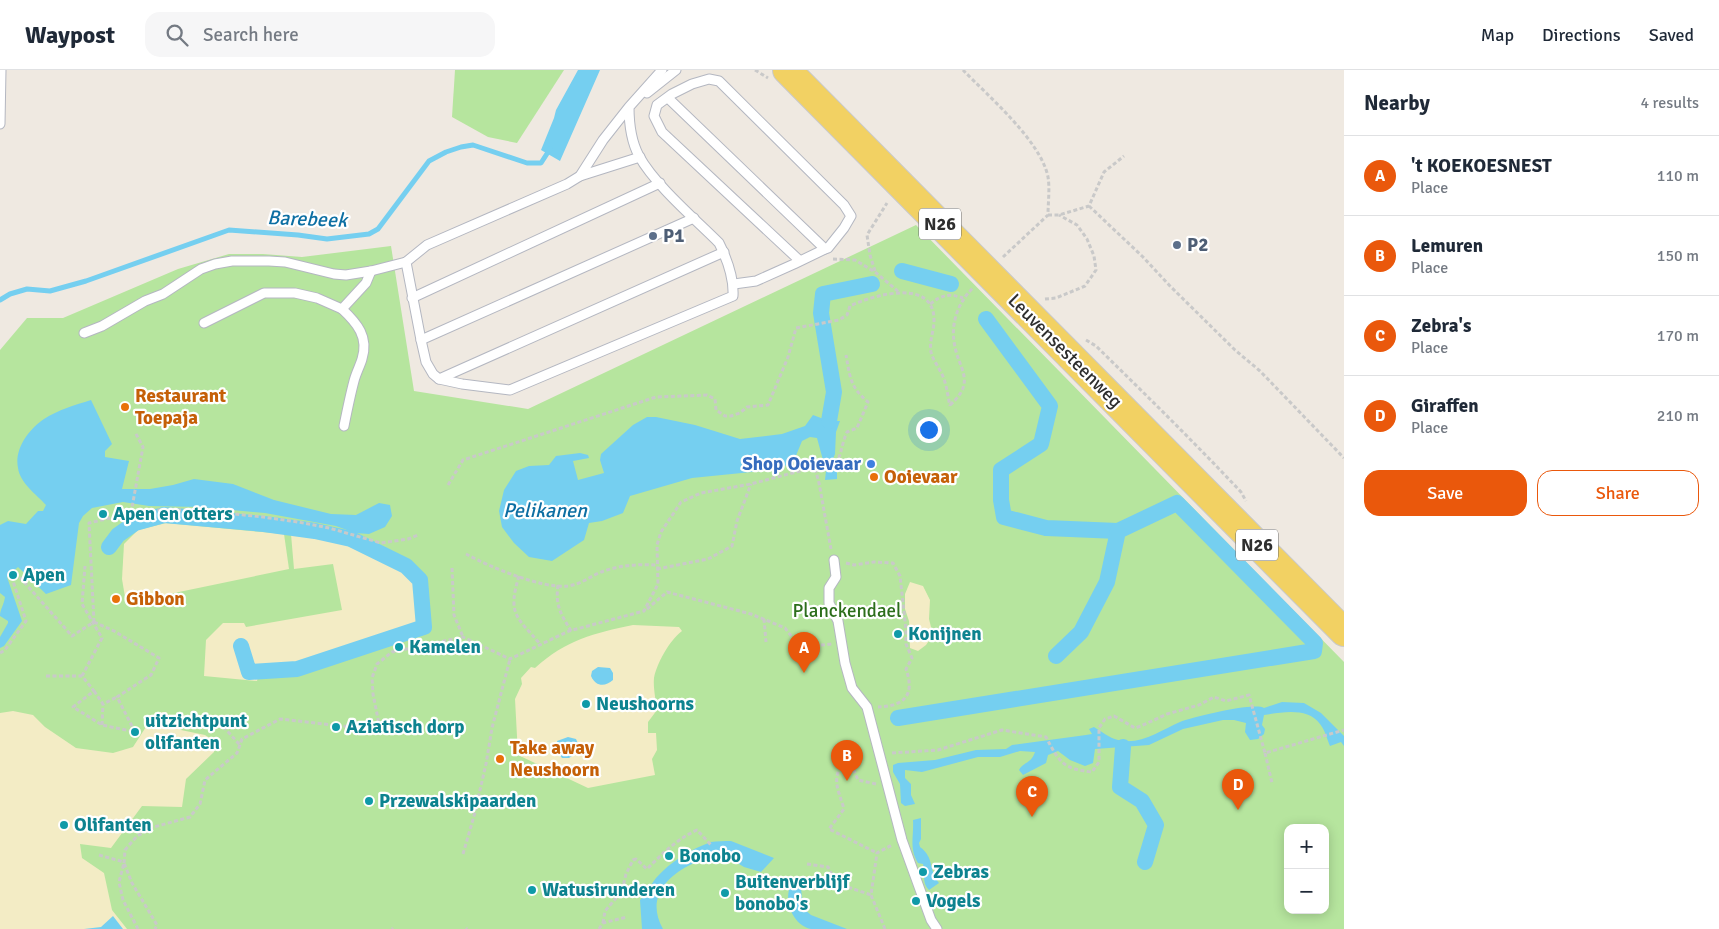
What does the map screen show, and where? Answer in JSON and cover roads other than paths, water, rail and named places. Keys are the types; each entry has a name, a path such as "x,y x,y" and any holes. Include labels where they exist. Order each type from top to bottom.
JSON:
{"main road":[{"name":"Leuvensesteenweg","path":"787,70 1344,632"}],"lane":[{"path":"0,124 1,70"},
{"path":"580,176 603,140 662,70"},
{"path":"629,107 676,70"},
{"path":"734,284 756,281 800,261 826,249 844,228 850,216 844,205 718,81 709,79 700,82 657,105 654,116 662,132 800,261"},
{"path":"668,98 826,249"},
{"path":"406,262 426,362 434,374 439,379 462,384 510,390 733,296 734,284 724,252 718,243 660,183 640,157 629,123 629,107"},
{"path":"84,333 102,326 145,301 163,294 201,269 215,264 232,261 262,260 285,262 334,274 346,275 406,262 427,245 567,184 580,176 640,157"},
{"path":"412,298 660,183"},
{"path":"421,340 694,218"},
{"path":"439,379 724,252"},
{"path":"342,309 366,283 371,271"},
{"path":"204,323 264,292 295,293 317,298 342,309 358,326 365,346 354,380 344,426"},
{"path":"834,560 836,577 830,588 829,603 838,621 845,663 852,688 867,707 902,840 930,920 937,929"}],"water":[{"path":"578,70 600,70 560,161 541,150 556,110"},
{"path":"91,400 112,444 105,451 105,457 129,461 122,489 150,489 194,479 233,484 274,500 331,514 356,515 379,503 390,505 392,516 385,527 369,534 355,533 336,526 265,513 199,507 149,506 123,502 92,508 83,516 79,523 71,585 46,594 18,567 7,577 22,621 4,646 0,648 0,637 8,621 0,616 5,597 0,593 0,525 8,521 26,524 38,511 43,511 46,505 22,479 18,468 18,454 24,440 38,423 61,410"},
{"name":"Pelikanen","path":"813,415 829,421 840,421 836,432 833,459 837,479 825,480 826,471 817,438 810,437 802,441 795,458 781,469 692,478 630,496 623,513 602,521 589,523 584,540 552,561 529,557 514,543 502,527 499,511 504,490 516,471 529,466 549,465 556,456 580,453 588,455 589,458 573,461 578,480 604,473 600,460 601,454 633,425 647,417 695,425 740,439 782,434 805,426"},
{"path":"598,667 610,668 613,673 613,680 604,685 595,682 591,676 592,671"},
{"path":"1282,702 1304,703 1321,713 1344,736 1344,746 1341,742 1330,746 1320,724 1309,715 1286,712 1264,715 1262,725 1265,729 1264,734 1258,739 1250,740 1245,732 1246,723 1223,720 1183,729 1149,745 1095,749 1093,763 1085,766 1070,760 1058,751 1048,755 1046,763 1023,775 1019,770 1031,759 1035,752 1020,751 1000,757 978,757 922,772 905,770 905,778 911,784 911,795 915,804 905,806 901,803 900,784 893,772 893,765 898,763 935,760 976,750 1006,749 1012,745 1092,734 1089,729 1094,727 1115,739 1134,741 1197,717 1236,708 1264,708"},
{"path":"568,737 576,739 579,746 578,752 569,758 562,758 556,749 557,741"},
{"path":"921,818 920,847 928,855 939,883 929,890 924,881 923,864 918,863 915,858 913,847 913,820"},
{"path":"718,841 731,841 774,858 761,872 744,867 734,861 733,855 726,852 721,857 708,857 688,866 671,877 660,892 657,900 657,909 658,919 663,929 642,929 640,900 662,872 688,852 703,845"},
{"path":"796,880 801,888 803,908 811,915 847,929 811,929 800,924 792,914 788,902 789,890"},
{"path":"113,916 123,929 84,929 101,927"}],"waterway":[{"name":"Barebeek","path":"0,300 10,294 27,289 50,291 86,281 229,230 327,239 369,234 378,229 429,161 446,152 473,145 527,163 541,163 550,149"},
{"path":"902,271 951,284"},
{"path":"829,421 834,392 821,313 823,294 872,284"},
{"path":"986,319 1050,406 1041,444 1001,470 1001,500 1004,517 1046,528 1118,531"},
{"path":"898,718 1314,651 1315,643 1177,503 1118,531 1107,582 1081,632 1056,656"},
{"path":"109,547 118,535 135,523 164,515 264,524 315,531 351,539 406,566 420,580 424,627 297,669 249,672 241,646"},
{"path":"1123,747 1120,787 1142,801 1156,825 1145,862"}],"place":[{"name":"P1","path":"653,236"},
{"name":"P2","path":"1177,245"},
{"name":"Restaurant Toepaja","path":"125,407"},
{"name":"Shop Ooievaar","path":"871,464"},
{"name":"Ooievaar","path":"874,477"},
{"name":"Apen en otters","path":"103,514"},
{"name":"Apen","path":"13,575"},
{"name":"Gibbon","path":"116,599"},
{"name":"Konijnen","path":"898,634"},
{"name":"Kamelen","path":"399,647"},
{"name":"'t KOEKOESNEST","path":"804,673"},
{"name":"Neushoorns","path":"586,704"},
{"name":"Aziatisch dorp","path":"336,727"},
{"name":"uitzichtpunt olifanten","path":"135,732"},
{"name":"Take away Neushoorn","path":"500,759"},
{"name":"Lemuren","path":"847,781"},
{"name":"Przewalskipaarden","path":"369,801"},
{"name":"Giraffen","path":"1238,810"},
{"name":"Zebra's","path":"1032,817"},
{"name":"Olifanten","path":"64,825"},
{"name":"Bonobo","path":"669,856"},
{"name":"Zebras","path":"923,872"},
{"name":"Watusirunderen","path":"532,890"},
{"name":"Buitenverblijf bonobo's","path":"725,893"},
{"name":"Vogels","path":"916,901"}],"park label":[{"name":"Planckendael","path":"847,611"}]}
